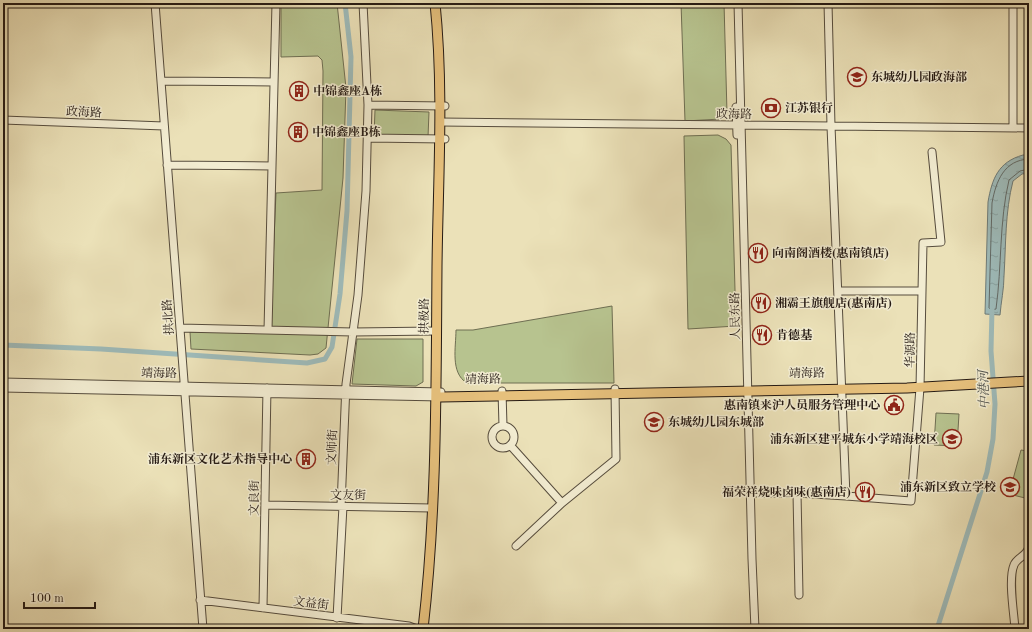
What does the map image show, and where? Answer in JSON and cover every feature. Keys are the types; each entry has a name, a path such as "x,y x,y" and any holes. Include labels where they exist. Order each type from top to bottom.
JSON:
{"main road":[{"name":"拱极路","path":"435,3 443,106"},
{"name":"拱极路","path":"429,629 436,529 444,47 440,3"},
{"name":"拱极路","path":"423,629 432,508 438,394 436,331 442,139"},
{"name":"靖海路","path":"438,394 842,387 920,385 957,382 962,386 984,383 1029,381"}],"street":[{"name":"拱北路","path":"155,3 203,629"},
{"path":"268,330 276,3"},
{"name":"文师街","path":"337,618 346,392 364,228 368,138 368,105 363,3"},
{"name":"人民东路","path":"733,3 739,125"},
{"name":"人民东路","path":"738,3 739,125 746,389 755,629"},
{"path":"750,493 797,493 846,496 831,126 828,3"},
{"path":"1013,3 1013,128"},
{"path":"161,81 274,82"},
{"path":"368,105 443,106"},
{"name":"政海路","path":"3,120 164,126"},
{"name":"政海路","path":"442,122 1029,128"},
{"path":"368,138 442,139"},
{"name":"华源路","path":"846,496 911,501 920,385 923,242 941,242 932,152"},
{"path":"167,165 272,166"},
{"path":"838,291 922,291"},
{"path":"180,328 353,332 436,331"},
{"name":"靖海路","path":"3,382 438,394"},
{"name":"靖海路","path":"3,388 184,388"},
{"name":"人民东路","path":"746,389 747,559 750,629"},
{"name":"文良街","path":"263,608 266,390"},
{"path":"516,546 562,503 616,459 615,391"},
{"path":"502,393 503,426"},
{"path":"503,426 511,429 514,435 513,441 510,445 506,448 500,447 493,441 494,431 503,426"},
{"path":"510,445 562,503"},
{"path":"797,493 799,595"},
{"name":"文友街","path":"264,505 432,508"},
{"path":"1015,629 1011,586 1014,565 1028,551 1029,546"},
{"name":"文益街","path":"200,600 410,626 417,629"}],"green space":[{"path":"281,3 337,3 346,88 343,178 326,348 318,354 310,355 191,349 190,332 270,333 276,193 322,190 322,60 318,56 281,57"},
{"path":"681,3 724,3 727,113 721,119 685,121"},
{"path":"375,110 429,112 428,137 374,136"},
{"path":"718,135 726,139 731,145 736,326 688,329 684,136"},
{"path":"612,306 614,383 467,383 458,373 455,359 456,330 473,330"},
{"path":"357,339 423,339 423,382 416,386 352,384"},
{"path":"936,413 959,414 957,446 934,445"},
{"path":"1021,450 1027,451 1026,454 1029,454 1029,499 1009,494"}],"water":[{"path":"1023,155 1029,155 1029,173 1022,174 1013,181 1010,193 1007,216 1004,286 1000,315 985,314 988,202 994,179 998,172 1008,162"}],"waterway":[{"path":"3,345 101,349 307,363 325,359 332,347 340,294 347,211 351,57 345,3"},
{"name":"中港河","path":"937,629 987,472 993,439 995,404 991,351 992,309"}],"place":[{"name":"东城幼儿园政海部","path":"857,77"},
{"name":"中锦鑫座A栋","path":"299,91"},
{"name":"江苏银行","path":"771,108"},
{"name":"中锦鑫座B栋","path":"298,132"},
{"name":"向南阁酒楼(惠南镇店)","path":"758,253"},
{"name":"湘霸王旗舰店(惠南店)","path":"761,303"},
{"name":"肯德基","path":"762,335"},
{"name":"惠南镇来沪人员服务管理中心","path":"894,405"},
{"name":"东城幼儿园东城部","path":"654,422"},
{"name":"浦东新区建平城东小学靖海校区","path":"952,439"},
{"name":"浦东新区文化艺术指导中心","path":"306,459"},
{"name":"浦东新区致立学校","path":"1010,487"},
{"name":"福荣祥烧味卤味(惠南店)","path":"865,492"}]}
